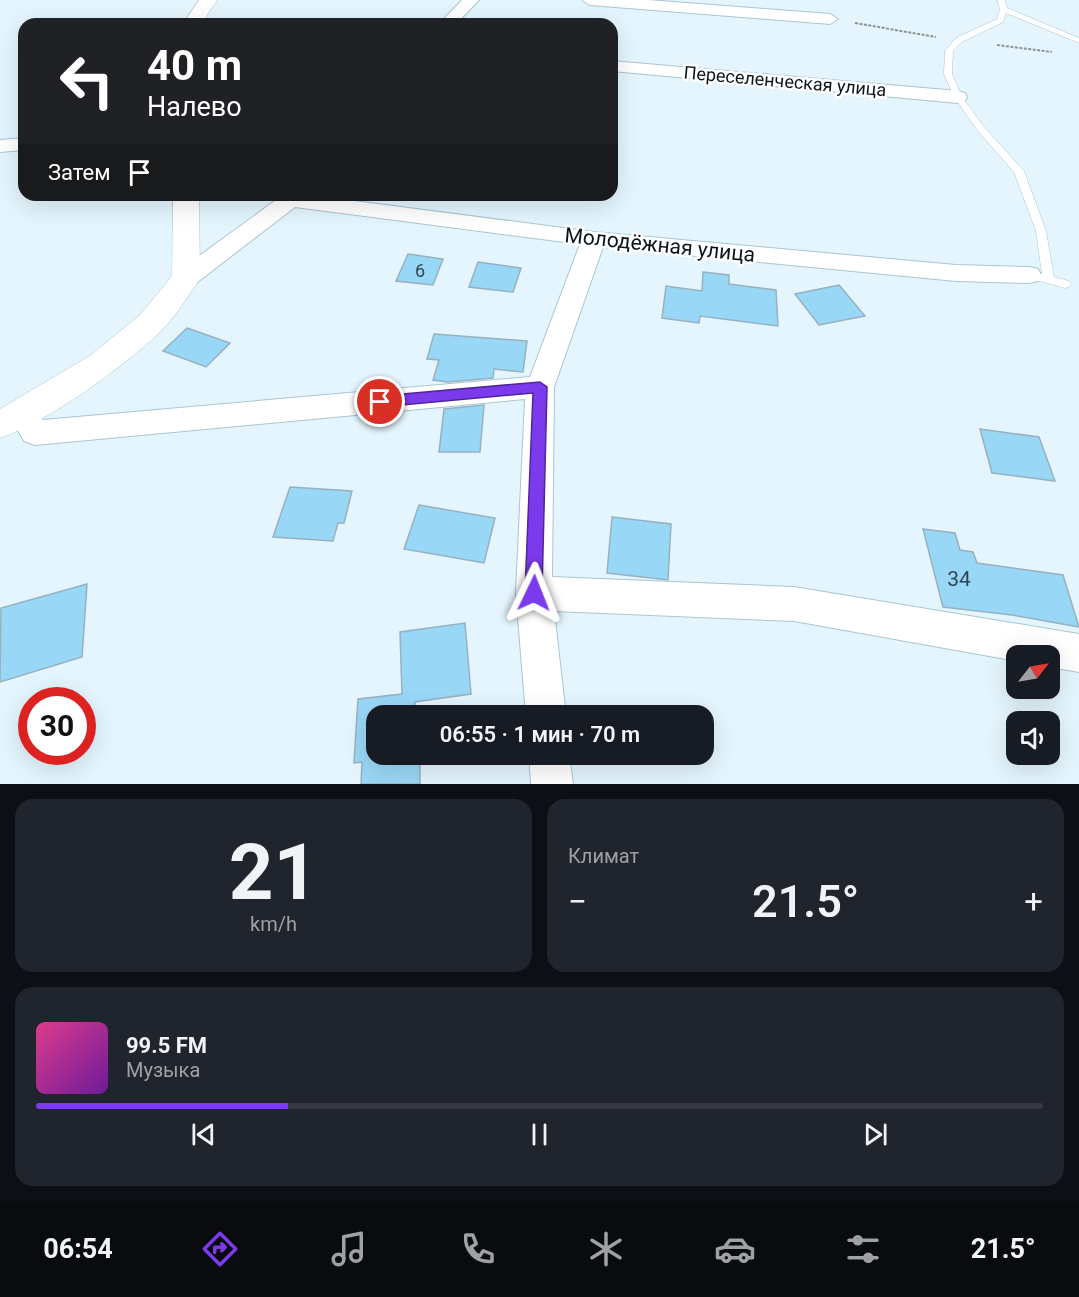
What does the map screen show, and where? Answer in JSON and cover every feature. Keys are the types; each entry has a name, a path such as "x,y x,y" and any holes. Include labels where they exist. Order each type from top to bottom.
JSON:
{"main road":[{"path":"196,18 208,0"},
{"path":"11,419 102,363 151,323 186,278 186,201"}],"street":[{"path":"453,18 471,0"},
{"path":"590,0 830,19"},
{"name":"Переселенческая улица","path":"618,67 958,97"},
{"path":"0,146 18,144"},
{"path":"186,278 290,201"},
{"name":"Молодёжная улица","path":"323,201 594,239 957,273 1039,277"},
{"path":"545,705 534,593 540,387 594,239"},
{"path":"11,419 35,433 540,387"},
{"path":"534,593 794,604 1079,652"},
{"path":"550,765 552,784"}],"lane":[{"path":"1065,284 1039,277 1041,231 1019,171 981,129 958,97 948,74 949,51 958,40 1000,20 1002,4 1079,41"}],"path":[{"path":"830,19 958,40 1057,52"}],"building":[{"path":"408,254 443,259 433,285 396,281"},
{"path":"478,262 521,268 513,292 469,287"},
{"path":"703,272 729,275 729,284 776,290 778,326 700,316 699,323 662,318 666,286 702,291"},
{"path":"839,285 865,316 819,325 795,294"},
{"path":"187,328 230,343 206,367 163,351"},
{"path":"434,334 527,341 523,372 494,369 493,378 448,382 433,380 439,360 427,359"},
{"path":"484,405 480,452 439,452 444,409"},
{"path":"980,429 1039,437 1055,481 992,473"},
{"path":"290,487 352,491 344,523 338,523 333,541 273,537"},
{"path":"419,505 495,518 484,563 404,549"},
{"path":"612,517 671,524 668,580 607,573"},
{"path":"923,529 955,533 960,550 973,552 977,563 1063,575 1079,627 1012,615 943,607"},
{"path":"87,584 82,657 0,682 1,608"},
{"path":"465,623 471,694 415,702 415,705 366,705 366,765 420,765 420,784 361,784 362,762 354,763 358,699 402,694 400,632"}],"route":[{"path":"380,402 540,387 534,593"}]}
